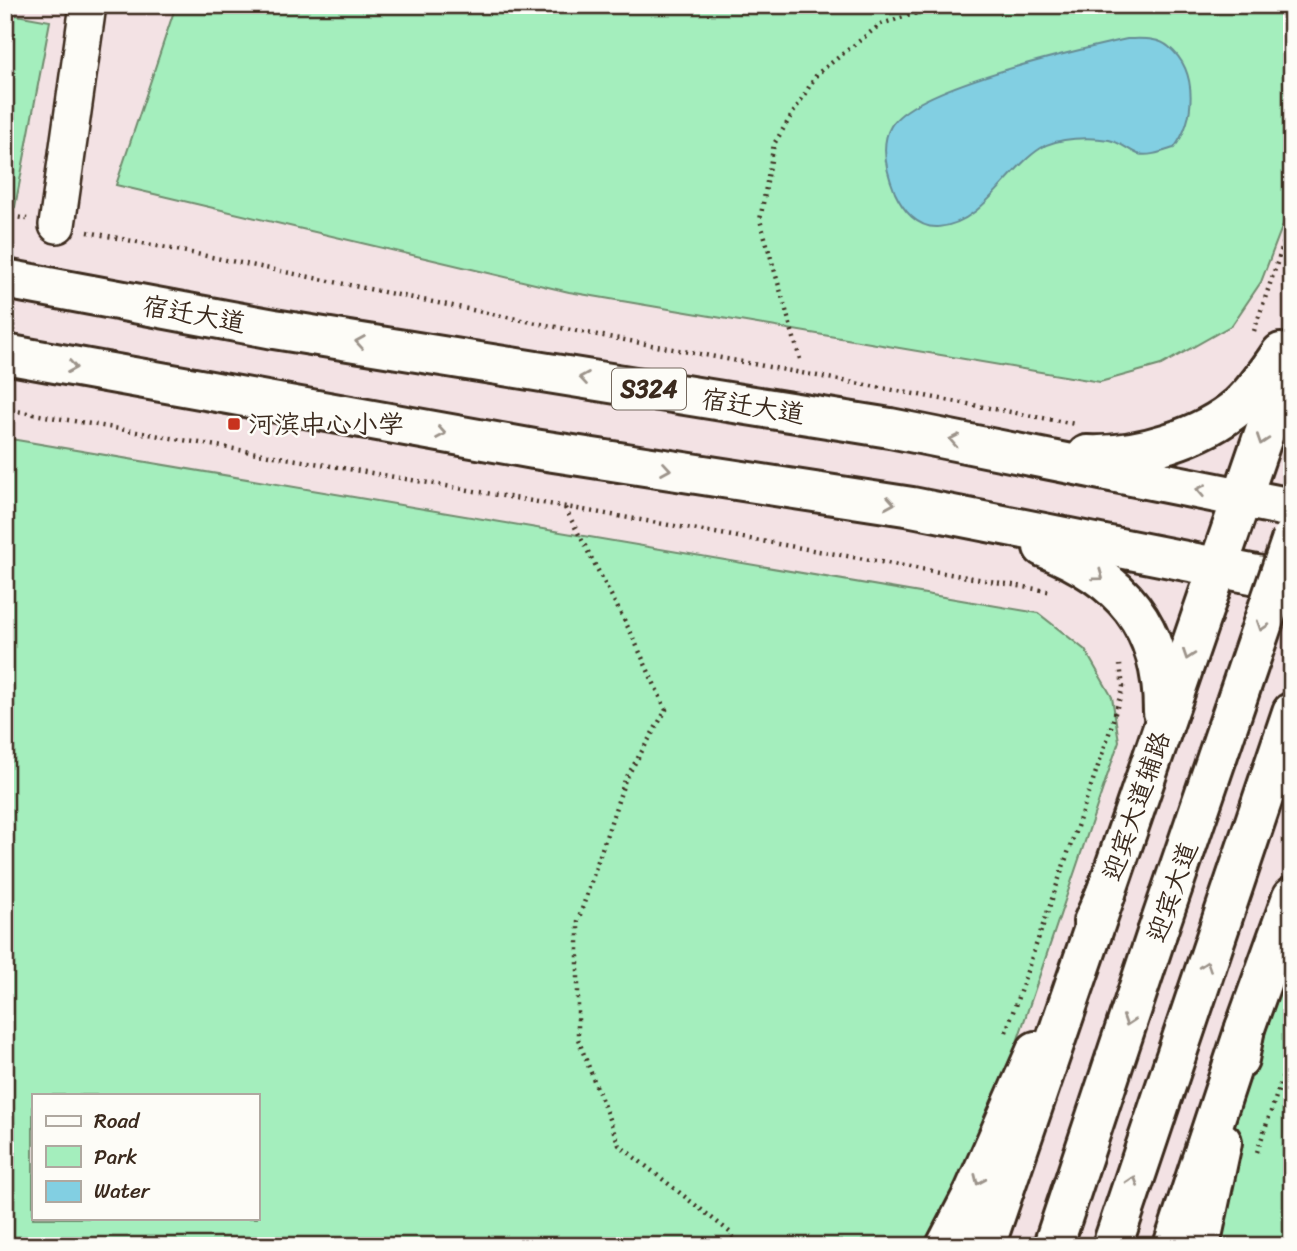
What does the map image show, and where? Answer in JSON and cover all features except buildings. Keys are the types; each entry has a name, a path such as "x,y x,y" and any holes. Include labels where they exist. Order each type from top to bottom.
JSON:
{"main road":[{"name":"宿迁大道","path":"5,279 274,328 890,428 1292,508"},
{"path":"1006,451 1106,456 1152,446 1199,431 1240,405 1292,337"},
{"name":"迎宾大道辅路","path":"946,1246 973,1194 1106,893 1292,352"},
{"path":"5,354 534,449 970,518 1292,582"},
{"path":"970,518 1097,572 1127,598 1145,629 1163,684 1163,727"},
{"name":"迎宾大道","path":"1053,1246 1292,538"},
{"path":"1112,1246 1292,712"},
{"path":"985,1246 1106,893"},
{"path":"1173,1246 1245,1028 1292,897"},
{"path":"1200,1246 1245,1028"}],"lane":[{"path":"57,225 88,5"}],"path":[{"path":"800,359 760,220 774,144 817,74 881,23 943,5"},
{"path":"5,215 571,330 1089,425"},
{"path":"1251,338 1292,219"},
{"path":"5,409 1061,593"},
{"path":"564,507 631,634 666,710 625,780 578,921 578,1039 619,1145 731,1233 738,1246"},
{"path":"1004,1038 1107,740 1123,687 1119,660"},
{"path":"1255,1159 1292,1050"}],"green space":[{"path":"176,5 1292,5 1292,201 1261,282 1232,325 1161,365 1100,382 569,292 116,185"},
{"path":"5,13 50,21 15,207 5,205"},
{"path":"5,438 1038,613 1085,650 1112,697 1119,741 948,1246 5,1246"},
{"path":"1292,924 1292,1246 1182,1246"}],"water":[{"path":"1127,39 1149,39 1165,44 1179,57 1185,69 1191,96 1190,110 1181,137 1174,148 1142,155 1109,140 1084,138 1048,144 1028,158 968,216 954,224 938,227 930,227 917,221 898,199 887,168 885,142 891,126 906,111 963,84 1037,61"}],"place":[{"name":"河滨中心小学","path":"234,424"}]}
